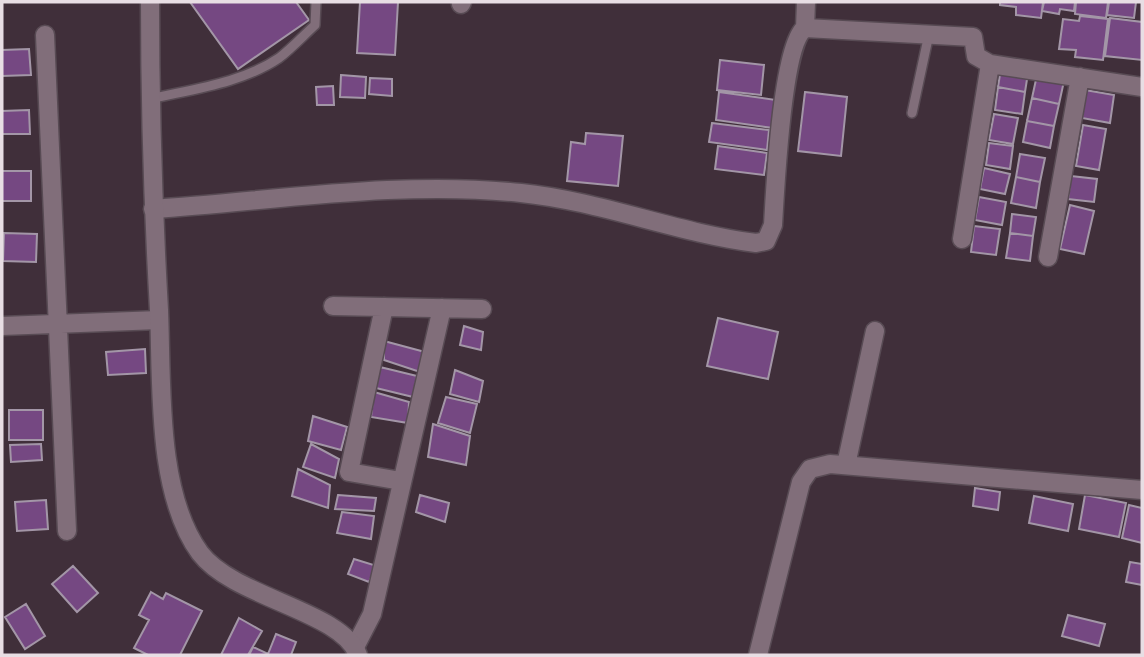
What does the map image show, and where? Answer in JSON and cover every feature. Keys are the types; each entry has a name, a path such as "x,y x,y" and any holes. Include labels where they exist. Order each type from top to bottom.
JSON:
{"street":[{"path":"150,2 153,209 159,320 169,461 183,523 191,540 212,566 224,575 336,630 356,651 372,614 442,308"},
{"path":"153,209 378,192 522,192 750,242 766,241 773,225 781,120 794,44 805,28 806,2"},
{"path":"805,28 973,37 976,55 990,64 1142,87"},
{"path":"46,35 67,531"},
{"path":"962,239 990,64"},
{"path":"1048,257 1080,77"},
{"path":"333,306 482,309"},
{"path":"384,307 349,472 401,481"},
{"path":"2,326 159,320"},
{"path":"846,465 875,331"},
{"path":"758,655 806,471 830,464 1142,490"}],"lane":[{"path":"150,99 211,85 264,66 315,25 316,2"},
{"path":"912,113 929,34"}],"building":[{"path":"190,2 296,2 309,20 238,69"},
{"path":"360,2 398,2 395,55 357,53"},
{"path":"1000,2 1043,2 1041,18 1016,15 1016,7 1000,5"},
{"path":"1044,2 1075,2 1074,11 1060,9 1059,14 1042,11"},
{"path":"1076,2 1108,2 1106,18 1075,14"},
{"path":"1109,2 1136,2 1134,18 1107,15"},
{"path":"1080,16 1108,19 1103,60 1075,57 1076,50 1059,49 1063,19 1079,21"},
{"path":"1110,18 1142,22 1142,60 1105,56"},
{"path":"29,49 31,75 2,76 2,50"},
{"path":"720,60 764,65 761,95 717,90"},
{"path":"1001,68 1028,73 1025,92 998,87"},
{"path":"341,75 366,77 365,98 340,97"},
{"path":"1037,75 1064,81 1059,104 1032,98"},
{"path":"370,78 392,79 392,96 369,94"},
{"path":"333,86 334,105 317,105 316,87"},
{"path":"998,87 1025,92 1022,114 995,110"},
{"path":"1085,90 1114,95 1110,123 1082,118"},
{"path":"719,92 776,100 773,128 716,120"},
{"path":"805,92 847,97 841,156 798,151"},
{"path":"1032,98 1059,104 1054,126 1027,121"},
{"path":"29,110 30,134 2,134 2,111"},
{"path":"994,114 1018,118 1013,144 989,140"},
{"path":"1027,121 1054,126 1050,148 1023,142"},
{"path":"712,123 769,130 767,150 709,142"},
{"path":"1083,125 1106,129 1099,170 1076,166"},
{"path":"586,133 623,136 618,186 567,181 571,142 585,144"},
{"path":"989,143 1013,146 1010,169 986,165"},
{"path":"718,146 767,153 764,175 715,169"},
{"path":"1020,154 1045,158 1040,182 1016,177"},
{"path":"984,168 1010,174 1005,194 980,189"},
{"path":"2,171 31,171 31,201 2,201"},
{"path":"1071,176 1097,179 1094,202 1068,199"},
{"path":"1016,177 1040,182 1036,208 1011,203"},
{"path":"979,197 1006,202 1002,225 975,220"},
{"path":"1070,205 1094,211 1084,254 1060,249"},
{"path":"1012,214 1036,217 1033,236 1010,233"},
{"path":"974,226 1000,229 996,255 971,252"},
{"path":"4,233 37,234 36,262 3,261"},
{"path":"1010,233 1033,236 1030,261 1006,258"},
{"path":"718,318 778,332 768,379 707,366"},
{"path":"464,326 483,332 481,350 460,345"},
{"path":"384,341 425,352 420,372 384,360"},
{"path":"145,349 146,373 108,375 106,352"},
{"path":"380,367 417,376 413,397 376,388"},
{"path":"455,370 483,381 479,402 450,394"},
{"path":"374,392 409,402 408,423 371,417"},
{"path":"446,397 477,404 470,433 438,423"},
{"path":"9,410 43,410 43,440 9,440"},
{"path":"313,416 347,427 341,450 308,441"},
{"path":"433,424 470,436 466,465 428,457"},
{"path":"41,444 42,460 11,462 10,445"},
{"path":"311,444 339,459 335,478 303,467"},
{"path":"298,469 330,485 328,508 292,496"},
{"path":"975,488 1000,492 998,510 973,506"},
{"path":"338,495 376,498 374,511 335,509"},
{"path":"420,495 449,503 445,522 416,512"},
{"path":"1085,495 1126,503 1119,537 1079,529"},
{"path":"1034,496 1073,504 1068,531 1029,523"},
{"path":"46,500 48,529 17,531 15,502"},
{"path":"1129,505 1142,508 1142,543 1122,538"},
{"path":"342,512 374,516 371,539 337,533"},
{"path":"354,559 377,566 369,582 348,574"},
{"path":"1130,562 1142,564 1142,585 1126,582"},
{"path":"73,566 98,593 77,612 52,584"},
{"path":"151,592 163,599 166,593 202,611 180,655 148,655 134,648 149,620 139,615"},
{"path":"26,604 45,636 25,649 5,617"},
{"path":"1068,615 1105,624 1099,646 1062,636"},
{"path":"239,618 262,631 248,655 221,655"},
{"path":"276,634 296,642 291,655 249,655 253,647 268,654"}]}
